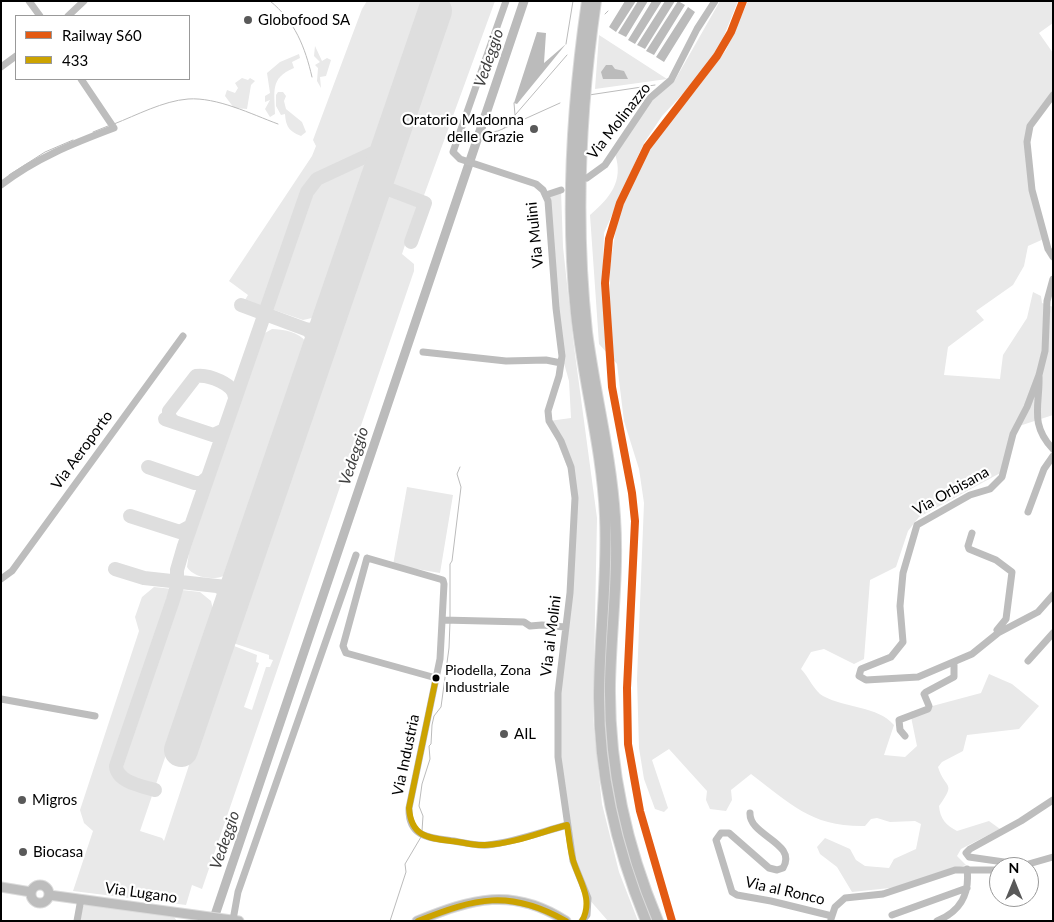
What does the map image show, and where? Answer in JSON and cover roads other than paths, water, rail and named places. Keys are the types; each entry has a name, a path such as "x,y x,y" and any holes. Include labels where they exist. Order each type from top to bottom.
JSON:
{"highway":[{"path":"587,1 573,122 570,220 573,283 580,344 605,515 606,572 600,668 600,732 604,771 615,829 629,878 646,921"},
{"path":"596,1 582,121 580,230 588,335 607,448 615,518 616,575 610,684 611,734 618,788 630,846 658,921"}],"main road":[{"name":"Via Lugano","path":"1,887 31,892 32,899 37,903 43,902 49,895 233,920"},
{"path":"417,921 467,902 502,898 536,905 566,921"}],"street":[{"path":"29,1 39,15"},
{"path":"69,15 84,1"},
{"name":"Via Mulini","path":"506,1 454,144 453,152 455,156 536,184 546,195 562,360"},
{"name":"Via Molinazzo","path":"586,178 605,164 650,98 671,80 697,29 715,1"},
{"path":"1,67 15,57"},
{"path":"1,184 28,166 63,148 114,128 82,80"},
{"path":"1053,96 1030,126 1027,142 1032,190 1048,249 1053,257"},
{"path":"546,195 561,190"},
{"name":"Via Orbisana","path":"1053,279 1046,311 1045,351 1039,375 1026,411 1014,434 1000,480 990,489 970,495 916,525 903,573 900,606 903,642 891,658 862,669 859,676 866,680 911,678 954,662 976,651 998,633 1038,612 1053,595"},
{"name":"Via Aeroporto","path":"1,579 12,571 183,336"},
{"path":"423,352 506,361 562,360"},
{"name":"Via ai Molini","path":"562,360 548,411 549,421 561,441 574,484 570,593 558,693 558,757 573,861 588,898 587,915 582,921"},
{"path":"1039,375 1036,413 1045,439 1053,449"},
{"path":"1028,512 1044,469 1053,456"},
{"name":"Via Orbisana","path":"972,533 968,546 969,549 996,560 1012,572 1006,619 997,630 998,633"},
{"path":"233,920 238,892 356,555"},
{"name":"Via Industria","path":"436,678 346,653 343,646 367,558 443,580 443,620 436,678 409,808 409,818 412,826 422,835 490,844 567,825"},
{"path":"443,620 524,622 530,626 565,626"},
{"path":"1028,660 1053,633"},
{"path":"905,736 900,730 899,720 928,709 929,706 924,694 954,677 954,662"},
{"path":"1,700 95,716"},
{"path":"989,860 969,857 966,853 970,848 1021,821 1053,800"},
{"name":"Via al Ronco","path":"750,813 751,821 782,850 786,856 786,862 783,868 777,870 769,868 729,833 721,833 716,840 732,892 737,895 771,901 832,919"},
{"path":"1039,861 1053,857"},
{"path":"937,921 956,912 967,888 967,869"},
{"path":"832,919 834,907 845,898 883,894 945,872 967,869 989,870"},
{"path":"892,915 967,888"},
{"path":"77,921 81,898"}],"waterway":[{"path":"270,1 286,17 298,35 312,77"},
{"name":"Vedeggio","path":"213,921 524,1"},
{"path":"566,44 573,1"},
{"path":"605,14 608,11"},
{"path":"503,129 567,55"},
{"path":"589,95 655,85"},
{"path":"114,124 160,105 188,99 222,103 278,124"},
{"path":"514,103 515,115"},
{"path":"479,134 498,131 560,103"},
{"path":"93,132 108,126"},
{"path":"9,175 45,152 73,140"},
{"path":"450,618 450,564 452,561 461,487 457,474 460,467"},
{"path":"422,831 423,816 419,806 422,784 430,759 429,746 431,744 432,725 434,716 441,707 449,648 450,622"},
{"path":"390,921 406,872 405,864 421,837"}],"rail line":[{"name":"S60","path":"672,921 640,811 628,744 627,688 635,521 632,493 612,387 605,283 609,239 620,203 647,147 717,56 731,32 743,1"}],"place":[{"name":"Globofood SA","path":"248,20"},
{"name":"Oratorio Madonna delle Grazie","path":"534,129"},
{"name":"Piodella, Zona Industriale","path":"436,678"},
{"name":"AIL","path":"504,734"},
{"name":"Migros","path":"22,800"},
{"name":"Biocasa","path":"23,852"}]}
